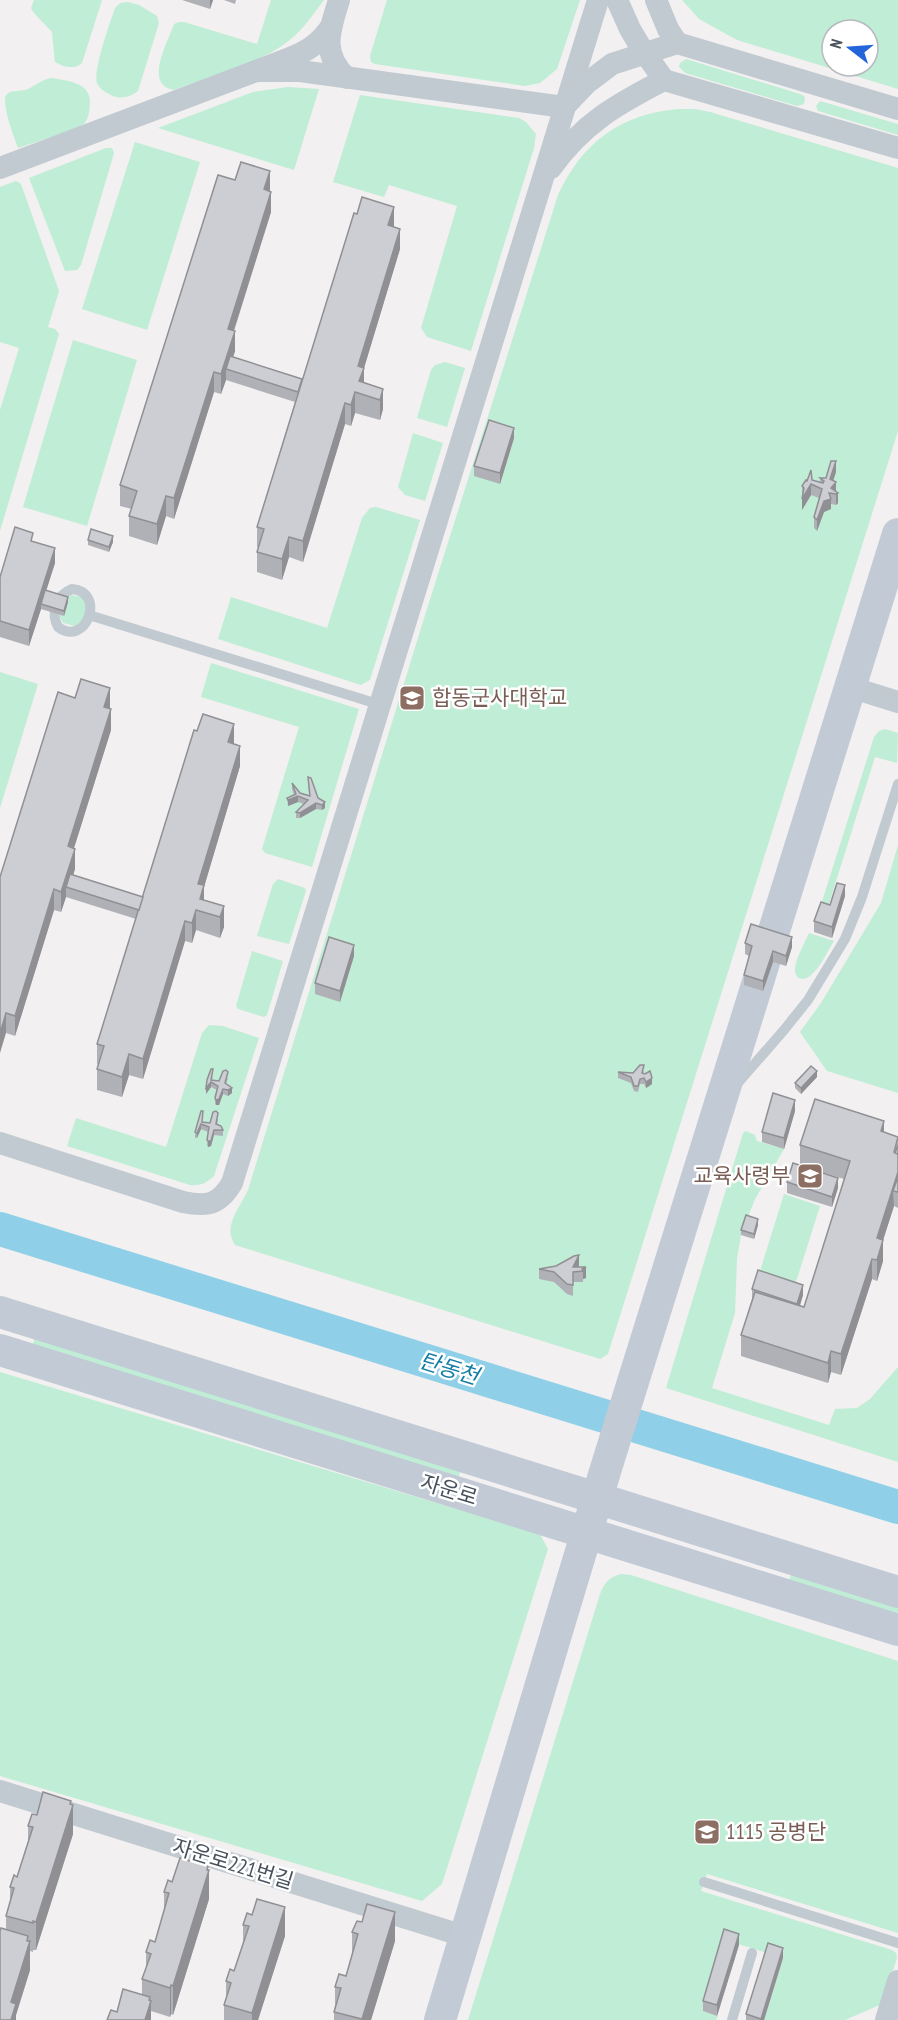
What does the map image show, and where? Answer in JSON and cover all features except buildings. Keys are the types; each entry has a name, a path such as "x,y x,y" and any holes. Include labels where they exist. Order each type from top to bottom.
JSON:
{"street":[{"path":"339,0 330,28 329,50 334,63 347,78"},
{"path":"0,1143 196,1205 216,1202 225,1195 232,1183 598,0"},
{"path":"617,0 644,53 664,80 898,148"},
{"path":"656,0 668,29 677,43"},
{"path":"0,168 257,71 315,46 330,28"},
{"path":"564,107 600,72 620,61 677,43 898,109"},
{"path":"257,71 284,70 564,107"},
{"path":"541,186 563,152 591,123 664,80"},
{"path":"440,2020 467,1937 607,1465 898,534"},
{"path":"850,687 898,702"},
{"name":"자운로","path":"0,1312 898,1592"},
{"name":"자운로","path":"0,1350 898,1630"},
{"name":"자운로221번길","path":"0,1791 467,1937"},
{"path":"884,2019 898,1981"}],"lane":[{"path":"89,615 381,705"},
{"path":"719,1105 808,1000 845,939 862,897 898,784"},
{"path":"704,1882 898,1943"},
{"path":"732,2020 752,1953"}],"green space":[{"path":"34,0 102,0 82,63 68,67 55,62 52,32 33,12 31,8"},
{"path":"271,0 324,0 295,36 272,52 174,90 165,86 160,80 160,62 174,24 184,22 257,44"},
{"path":"387,0 580,0 557,69 540,83 525,86 371,62 370,56"},
{"path":"682,0 898,0 898,89 862,78 880,78 880,18 820,18 820,65 737,40 699,19"},
{"path":"128,2 139,5 157,16 159,23 138,91 122,98 109,94 101,88 96,76 115,8 120,3"},
{"path":"686,59 800,94 805,98 804,104 797,106 685,73 679,67 680,63"},
{"path":"52,78 75,83 86,90 90,103 89,115 83,125 78,128 18,148 6,111 5,98 7,94 14,91 26,90"},
{"path":"288,87 319,89 294,170 158,128 253,92"},
{"path":"360,95 519,118 526,122 536,134 534,148 471,351 427,337 421,328 457,206 389,185 384,197 333,182"},
{"path":"820,101 898,124 898,135 818,111 816,106"},
{"path":"678,109 710,112 898,168 898,431 608,1354 600,1359 235,1245 230,1231 234,1217 248,1190 426,612 558,195 579,160 605,134 638,117"},
{"path":"135,142 200,162 147,330 82,309"},
{"path":"106,148 112,148 114,153 81,265 77,270 65,271 29,178"},
{"path":"16,181 21,184 59,291 48,327 55,329 59,334 0,531 0,410 19,348 0,342 0,187"},
{"path":"73,340 137,360 87,526 23,507"},
{"path":"445,362 465,368 447,427 417,418 431,370 435,365"},
{"path":"413,433 443,443 425,501 405,495 398,487"},
{"path":"376,507 420,520 370,680 361,685 218,639 231,597 327,628 362,518 370,508"},
{"path":"71,595 82,597 87,607 83,620 75,626 63,623 60,617 61,604"},
{"path":"211,663 359,709 312,867 265,853 262,849 299,727 201,697"},
{"path":"0,672 38,684 0,808"},
{"path":"885,729 898,733 897,763 875,757 827,910 820,908 874,737 879,731"},
{"path":"898,845 898,1093 827,1071 800,1032 821,1003 881,903"},
{"path":"278,879 305,888 306,891 289,944 257,936 273,884"},
{"path":"809,933 834,941 821,964 807,978 801,979 797,977 795,968"},
{"path":"252,951 283,961 267,1015 264,1017 238,1009 236,1006"},
{"path":"209,1025 223,1026 259,1038 214,1176 203,1184 190,1185 67,1146 76,1118 166,1147 202,1033"},
{"path":"746,1131 755,1135 757,1141 784,1149 755,1199 741,1235 737,1259 735,1313 712,1388 829,1425 835,1409 857,1408 870,1399 898,1367 898,1462 666,1388 743,1133"},
{"path":"784,1194 820,1206 796,1282 760,1271"},
{"path":"35,1337 461,1471 458,1478 33,1344"},
{"path":"0,1372 540,1534 548,1549 442,1884 422,1901 0,1776"},
{"path":"792,1572 898,1605 898,1614 789,1580"},
{"name":"1115 공병단","path":"621,1574 631,1575 898,1661 898,1933 707,1874 701,1891 892,1950 896,1953 897,1958 882,2004 845,2020 764,2020 783,1958 725,1940 703,2011 718,2016 716,2020 468,2020 601,1591 609,1580"}],"waterway":[{"name":"탄동천","path":"0,1229 898,1507"}],"place":[{"name":"합동군사대학교","path":"412,698"},
{"name":"교육사령부","path":"810,1176"},
{"name":"1115 공병단","path":"707,1832"}]}
